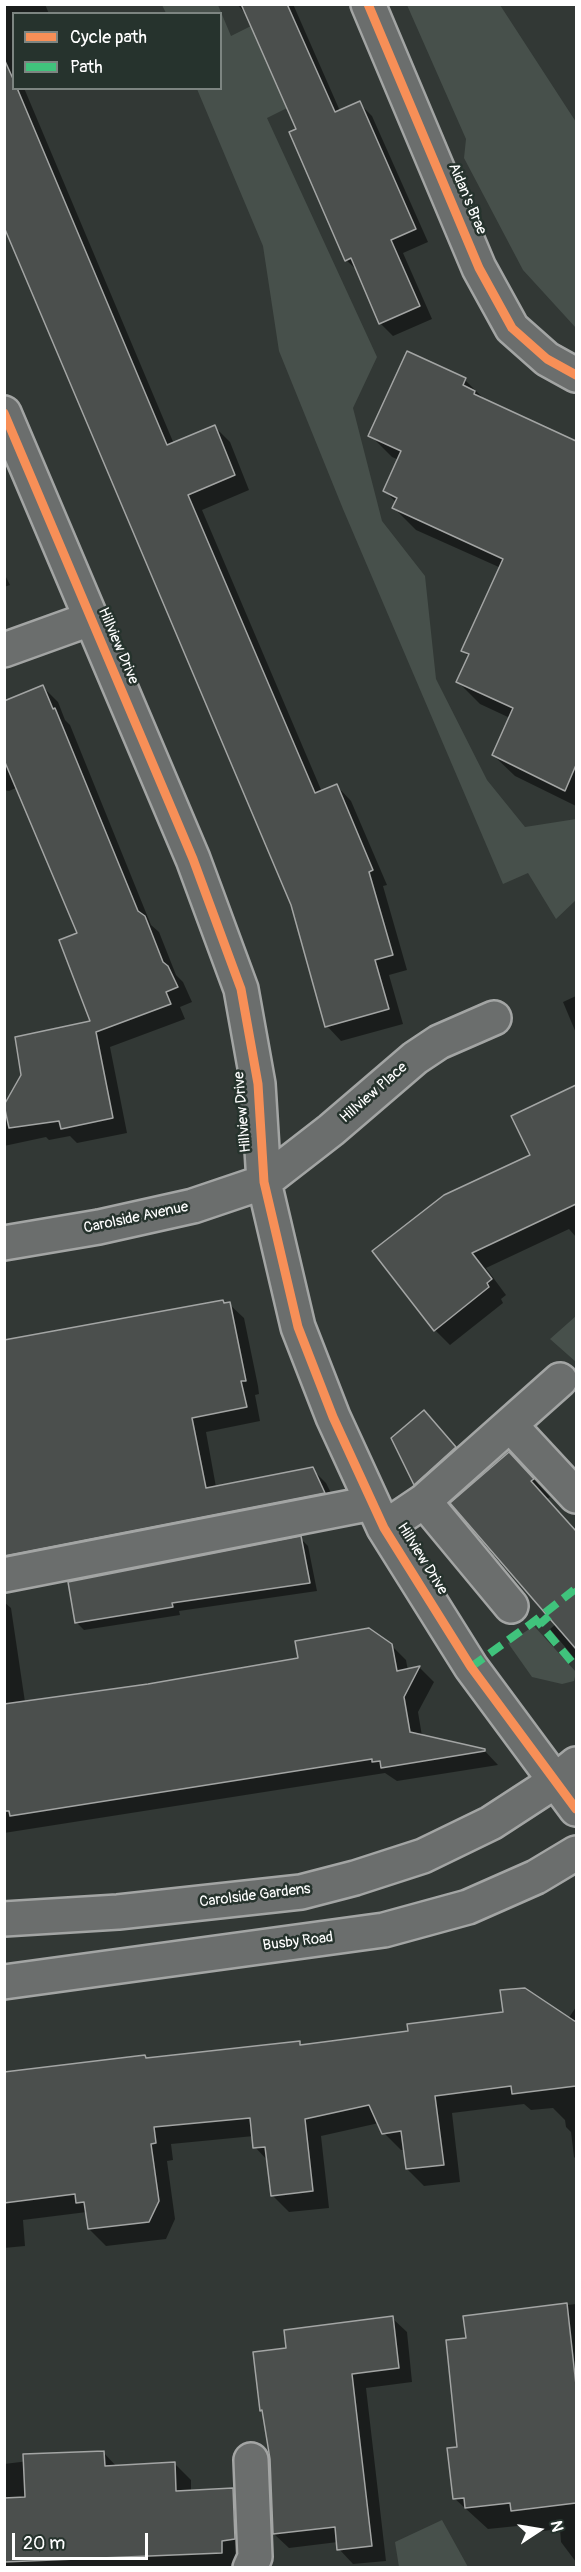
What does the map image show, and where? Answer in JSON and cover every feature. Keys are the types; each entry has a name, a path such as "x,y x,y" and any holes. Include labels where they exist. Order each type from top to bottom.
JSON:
{"street":[{"name":"Aidan's Brae","path":"368,4 479,268 512,328 547,359 576,375"},
{"name":"Hillview Drive","path":"4,413 193,859 241,990 258,1084 264,1182 298,1328 333,1416 378,1515 471,1667 565,1773 576,1809"},
{"path":"4,650 90,619"},
{"name":"Hillview Place","path":"264,1182 331,1130 415,1058 439,1042 494,1018"},
{"name":"Carolside Avenue","path":"4,1243 99,1227 193,1206 264,1182"},
{"path":"4,1575 378,1515 424,1501 560,1380"},
{"path":"510,1425 576,1496"},
{"path":"424,1501 511,1606"},
{"name":"Carolside Gardens","path":"4,1919 118,1912 301,1892 355,1878 423,1856 490,1823 565,1773"},
{"name":"Busby Road","path":"4,1982 384,1930 468,1907 536,1877 576,1853"},
{"path":"250,2568 255,2557 251,2460"}],"shaded area":[{"path":"162,5 218,5 221,12 166,12"},
{"path":"407,5 500,5 576,122 576,328 523,270 464,158 466,139"},
{"path":"222,15 231,36 251,26 287,108 267,118 377,357 353,408 382,521 425,576 436,679 487,780 525,827 576,819 576,900 556,919 528,873 503,884 343,509 279,351 263,246 197,90 222,90"},
{"path":"576,1316 576,1362 550,1339"},
{"path":"534,1626 576,1672 574,1681 562,1684 532,1677 508,1643"},
{"path":"442,2520 468,2567 399,2567 395,2542"}],"building":[{"path":"241,4 287,4 335,112 360,101 416,229 391,240 420,306 379,324 351,258 345,261 289,132 296,129"},
{"path":"5,61 12,77 12,90 18,90 167,445 215,425 235,475 188,495 315,793 337,784 373,870 369,872 393,955 375,960 389,1009 325,1027 291,905 4,227"},
{"path":"407,351 466,378 463,385 475,391 474,394 576,441 576,765 565,791 492,755 513,708 456,682 469,654 461,651 503,559 392,508 397,498 383,491 401,451 368,436"},
{"path":"43,685 53,709 55,708 138,911 145,916 163,962 168,966 178,987 166,992 171,1004 96,1032 113,1118 61,1129 59,1121 9,1128 4,1105 21,1075 15,1037 90,1021 59,940 77,933 4,760 4,701"},
{"path":"576,1085 576,1204 472,1253 492,1279 487,1283 489,1287 434,1331 372,1251 444,1195 530,1155 511,1116"},
{"path":"223,1300 224,1303 230,1302 246,1381 241,1381 247,1407 192,1418 206,1488 313,1467 325,1493 4,1556 4,1340"},
{"path":"424,1410 456,1447 414,1485 391,1438"},
{"path":"509,1452 534,1479 531,1481 576,1531 576,1649 450,1503"},
{"path":"301,1536 310,1583 172,1603 173,1607 75,1623 68,1582"},
{"path":"369,1628 392,1644 397,1671 420,1666 404,1697 410,1732 485,1749 485,1751 381,1768 380,1761 372,1762 372,1759 10,1816 9,1811 4,1811 4,1704 148,1684 298,1658 295,1641"},
{"path":"525,1988 576,2022 576,2086 512,2094 511,2086 435,2096 444,2165 406,2169 401,2131 382,2134 369,2105 305,2119 313,2191 271,2196 265,2147 253,2148 250,2118 154,2127 156,2143 151,2144 159,2201 149,2222 88,2229 84,2202 76,2203 75,2194 4,2203 4,2072 145,2055 146,2058 300,2041 300,2045 408,2031 407,2024 503,2012 500,1990"},
{"path":"567,2303 576,2385 576,2503 511,2511 510,2503 465,2508 464,2498 453,2499 447,2448 457,2447 446,2340 466,2338 463,2316"},
{"path":"393,2316 399,2368 352,2374 372,2546 337,2550 335,2527 273,2534 270,2459 262,2410 260,2411 253,2352 286,2348 284,2330"},
{"path":"104,2451 105,2466 175,2462 176,2491 233,2488 235,2539 222,2541 222,2553 4,2562 4,2498 25,2497 23,2454"}],"marked path":[{"path":"471,1667 574,1590 572,1587"},
{"path":"549,1616 540,1624 576,1667"}],"cycle path":[{"path":"368,4 479,268 512,328 547,359 576,375"},
{"path":"4,413 193,859 241,989 258,1084 264,1182 298,1327 333,1417 384,1528 471,1667 576,1809"}]}
